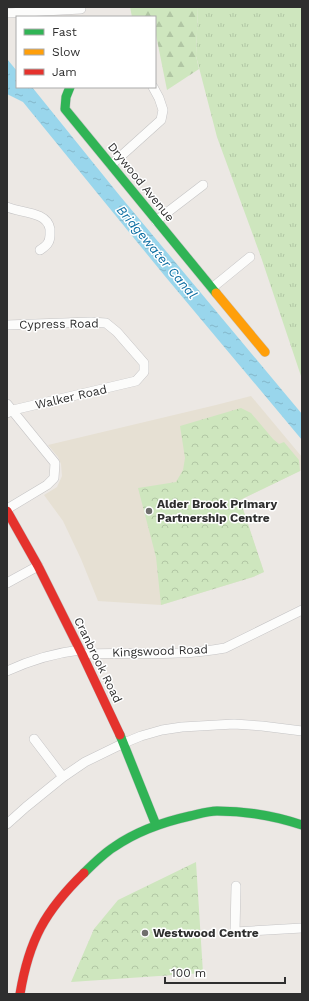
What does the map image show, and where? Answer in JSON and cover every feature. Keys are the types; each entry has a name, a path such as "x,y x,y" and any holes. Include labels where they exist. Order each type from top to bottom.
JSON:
{"street":[{"path":"7,13 81,11"},
{"name":"Drywood Avenue","path":"70,88 66,97 65,109 265,352"},
{"path":"111,165 161,120 162,110 159,98 154,88"},
{"path":"156,221 203,185"},
{"path":"7,207 13,210 32,213 46,222 50,229 50,241 40,250"},
{"path":"212,288 250,257"},
{"name":"Cypress Road","path":"7,325 91,322 106,323 144,363 144,372 136,381"},
{"name":"Walker Road","path":"9,409 136,381"},
{"path":"7,510 47,485 54,478 55,463 9,409"},
{"name":"Cranbrook Road","path":"7,510 38,566 81,652 124,743 156,824"},
{"path":"7,583 38,566"},
{"name":"Kingswood Road","path":"7,671 42,657 60,652 159,654 225,648 302,610"},
{"path":"7,824 63,777 86,762 141,736 162,730 182,727 234,724 302,731"},
{"path":"34,739 63,777"},
{"path":"20,994 24,974 34,941 42,924 67,890 113,847 156,824 197,814 217,811 262,815 288,820 302,825"},
{"path":"236,886 235,932 302,928"}],"shaded area":[{"name":"Alder Brook Primary Partnership Centre","path":"251,396 302,457 302,470 240,500 264,572 253,577 161,605 98,601 81,559 63,521 44,495 57,487 62,476 61,464 58,457 48,445"}],"green space":[{"path":"130,7 198,7 196,56 199,69 167,90 156,35 156,16 132,16"},
{"path":"198,7 302,7 302,379 261,257 217,137 196,56"},
{"path":"241,408 251,413 279,444 284,442 299,460 300,471 240,500 264,572 253,577 161,605 156,557 138,488 176,482 183,470 185,458 180,426"},
{"path":"196,862 203,973 71,982 94,929 118,900"}],"water":[{"name":"Bridgewater Canal","path":"7,59 16,70 16,88 33,88 120,196 302,414 302,440 164,275 23,102 7,94"}],"traffic: fast":[{"path":"70,88 66,97 65,109 216,293"},
{"path":"120,735 156,825"},
{"path":"84,873 106,853 123,841 160,824 180,818 210,812 228,811 250,813 302,825"}],"traffic: slow":[{"path":"216,293 265,352"}],"traffic: jam":[{"path":"7,511 38,566 120,735"},
{"path":"20,994 28,958 41,928 59,900 84,873"}],"place":[{"name":"Alder Brook Primary Partnership Centre","path":"149,511"},
{"name":"Westwood Centre","path":"145,933"}]}
